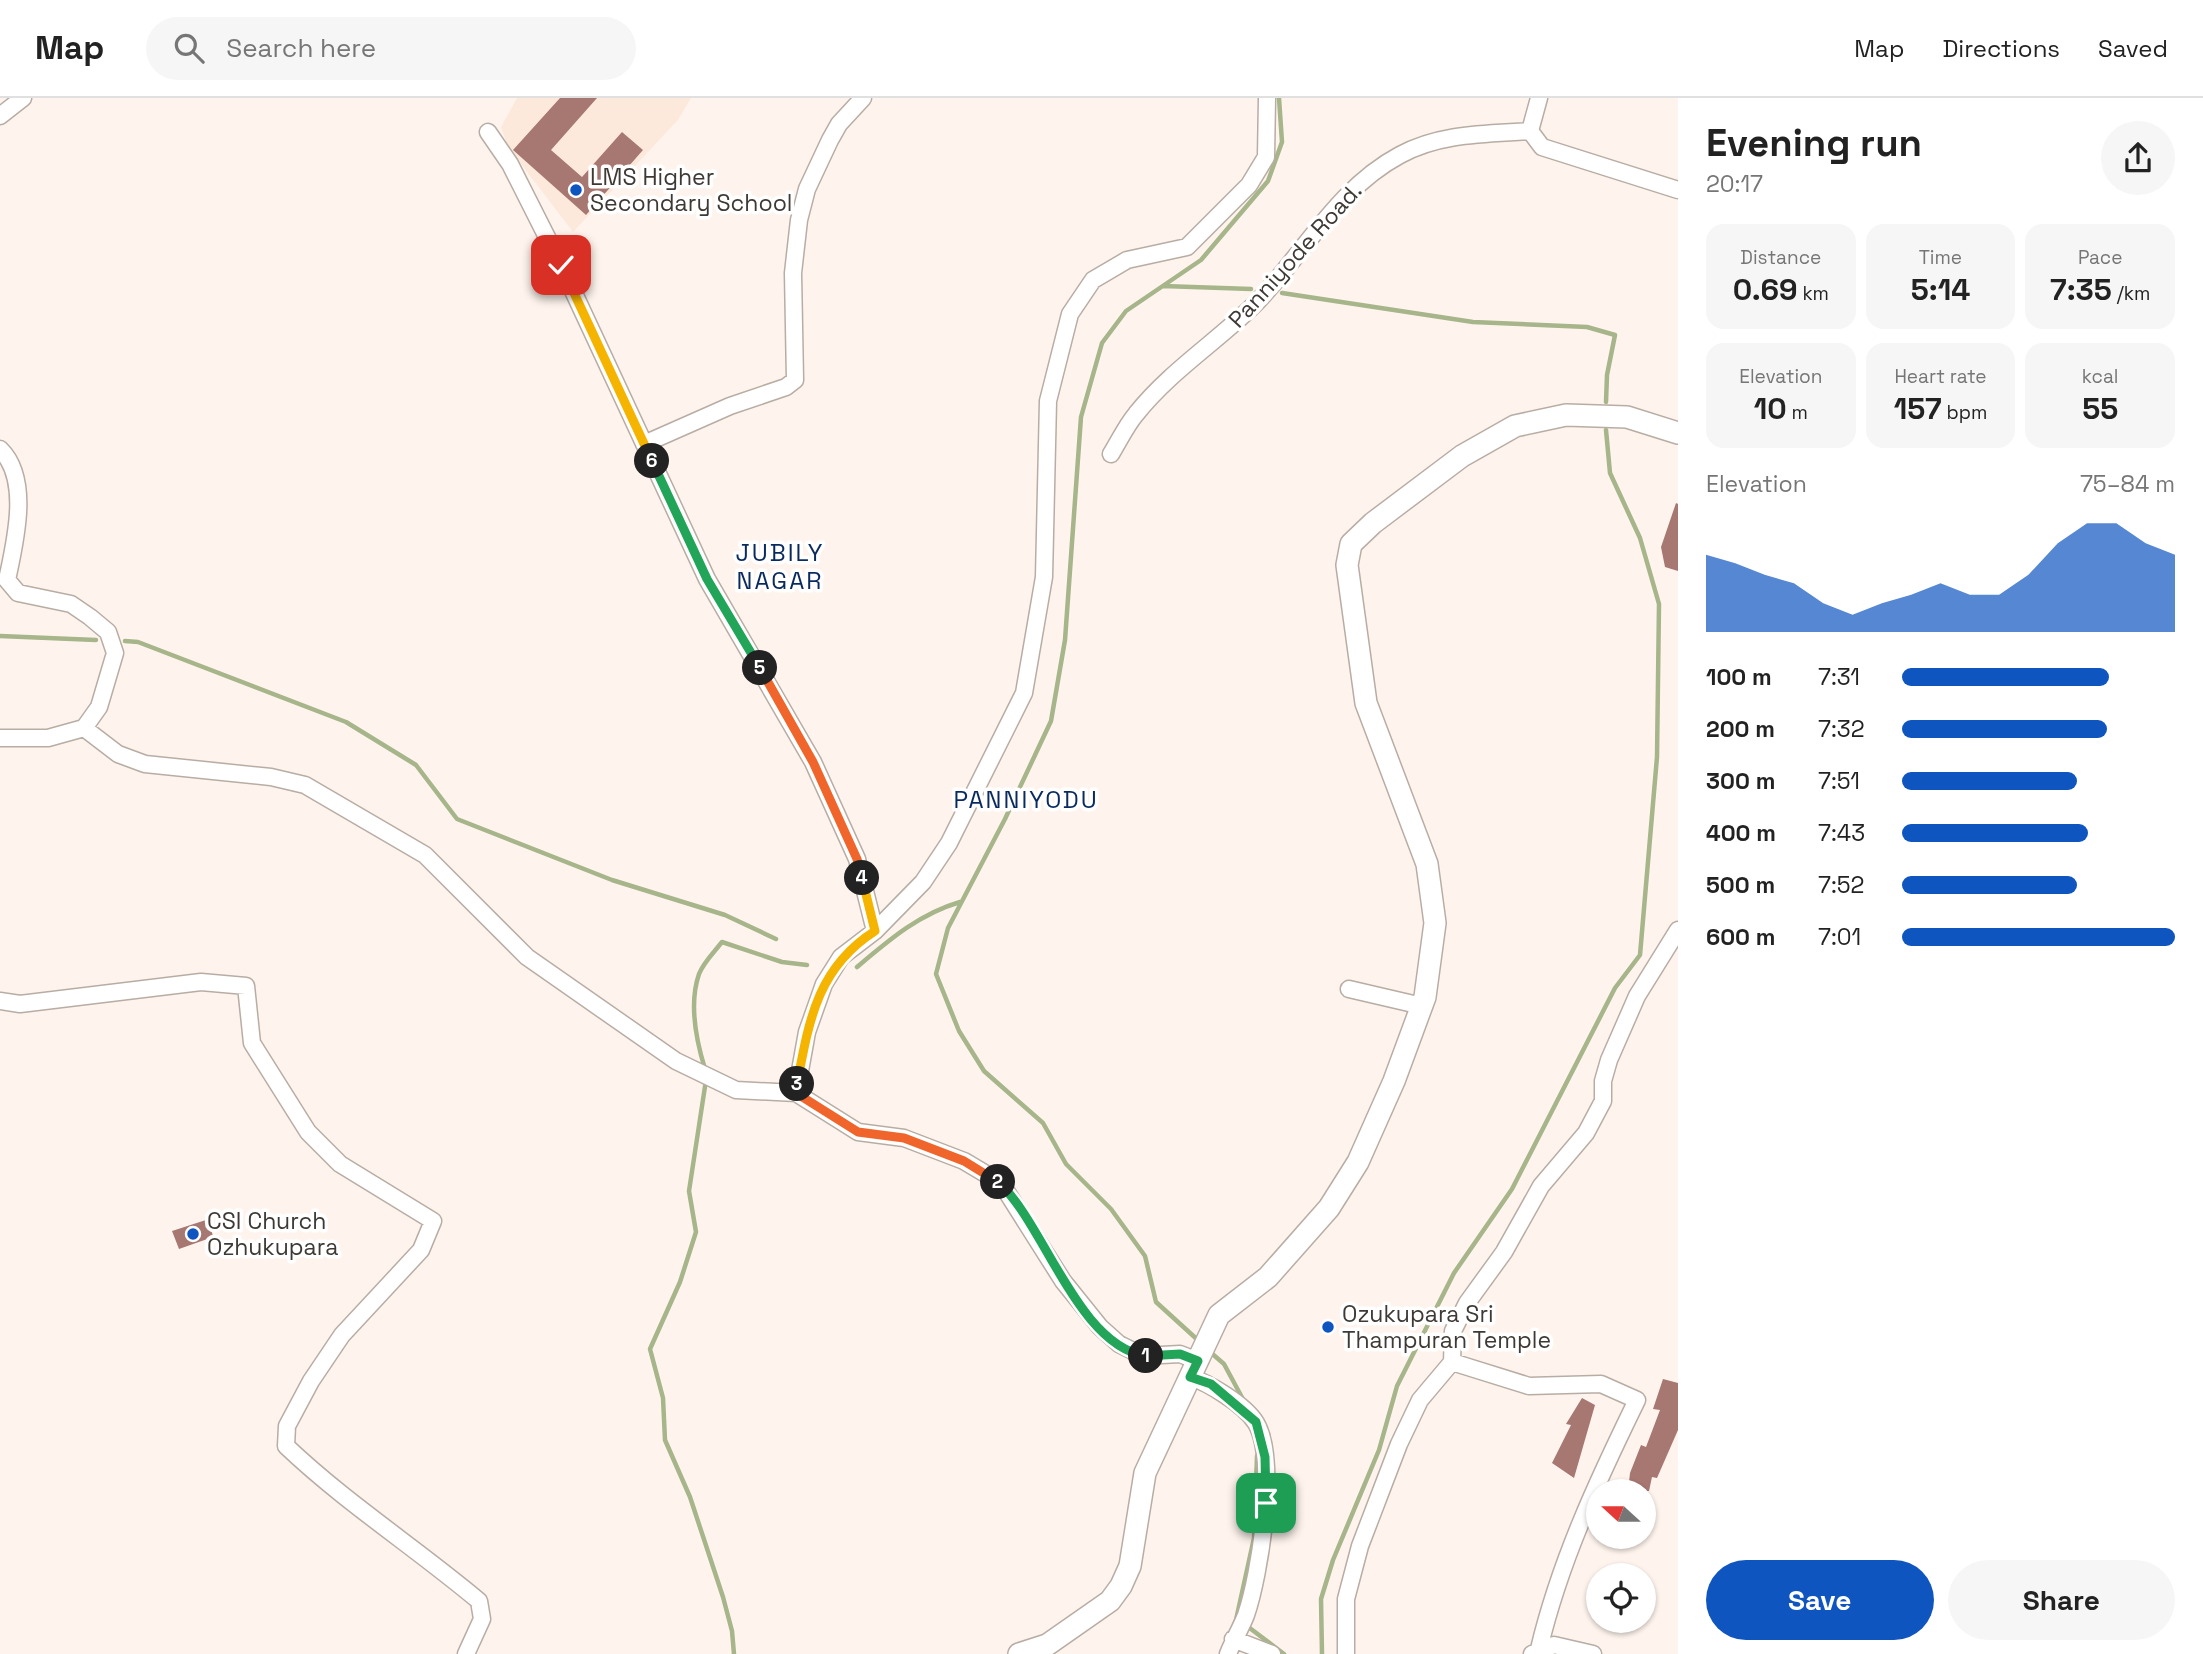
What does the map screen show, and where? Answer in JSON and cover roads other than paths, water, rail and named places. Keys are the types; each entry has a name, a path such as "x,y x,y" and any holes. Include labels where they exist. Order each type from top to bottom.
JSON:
{"main road":[{"path":"1018,1654 1047,1645 1111,1601 1121,1586 1130,1566 1145,1473 1219,1315 1268,1277 1329,1209 1358,1162 1422,1006 1435,923 1427,864 1366,703 1347,565 1351,544 1373,523 1462,456 1515,426 1566,415 1627,416 1678,433"}],"street":[{"path":"0,116 23,98"},
{"path":"644,444 730,406 786,387 795,380 793,273 799,220 807,190 830,140 839,124 863,98"},
{"path":"796,1093 807,1032 824,984 841,957 875,931 923,882 949,843 1024,694 1044,577 1048,401 1070,314 1093,280 1127,260 1186,247 1249,186 1266,157 1267,98"},
{"path":"1539,98 1530,131 1542,147 1678,190"},
{"name":"Panniyode Road.","path":"1111,454 1136,414 1175,373 1221,336 1258,300 1345,196 1374,170 1404,153 1460,135 1530,131"},
{"path":"488,132 510,164 556,254 707,579 813,762 857,859 875,931"},
{"path":"0,449 8,457 15,474 17,504 14,547 6,580 18,593 71,604 108,632 114,653 99,707 84,728 48,738 0,738"},
{"path":"84,728 118,754 145,764 271,777 306,785 425,855 527,957 676,1061 736,1090 796,1093 858,1132 904,1138 964,1161 1001,1183 1063,1281 1100,1327 1119,1344 1143,1356 1180,1354 1197,1363 1211,1384 1256,1422 1265,1457 1266,1503 1256,1580 1245,1617 1231,1646 1272,1654"},
{"path":"1346,1654 1346,1599 1360,1546 1399,1444 1420,1400 1452,1362 1453,1331 1458,1317 1504,1252 1541,1186 1586,1133 1603,1101 1603,1081 1609,1060 1637,996 1678,930"},
{"path":"0,1001 20,1004 201,982 246,986 251,1042 308,1132 340,1164 433,1221 421,1250 342,1335 311,1381 287,1426 286,1446 315,1474 436,1564 479,1601 482,1619 466,1654"},
{"path":"1349,989 1422,1006"},
{"path":"1452,1362 1530,1386 1601,1384 1637,1400 1587,1502 1553,1592 1535,1652"},
{"path":"1535,1652 1554,1645 1593,1654"}],"waterway":[{"path":"1200,1342 1156,1302 1145,1256 1111,1209 1066,1164 1043,1123 984,1071 959,1031 936,974 948,928 1005,819 1051,721 1065,640 1081,417 1102,343 1126,311 1201,260 1268,181 1282,142 1279,98"},
{"path":"1163,286 1251,289"},
{"path":"1282,293 1473,322 1587,327 1615,335 1607,375 1606,402"},
{"path":"1322,1654 1321,1599 1333,1560 1379,1450 1397,1386 1454,1273 1512,1189 1615,988 1640,955 1657,757 1659,604 1640,538 1610,473 1606,430"},
{"path":"0,636 96,640"},
{"path":"125,641 138,642 346,722 416,765 457,819 612,880 725,915 776,939"},
{"path":"857,967 918,921 960,902"},
{"path":"705,1069 695,1022 694,997 703,966 722,942 782,962 807,965"},
{"path":"706,1080 689,1191 696,1232 680,1282 650,1349 663,1398 665,1440 690,1497 723,1597 732,1631 734,1654"},
{"path":"1209,1351 1224,1364 1245,1403"},
{"path":"1236,1620 1254,1538 1257,1456"},
{"path":"1247,1626 1284,1654"}],"place":[{"name":"LMS Higher Secondary School","path":"576,190"},
{"name":"CSI Church Ozhukupara","path":"193,1234"},
{"name":"Ozukupara Sri Thampuran Temple","path":"1328,1327"}],"district":[{"name":"JUBILY NAGAR","path":"780,567"},
{"name":"PANNIYODU","path":"1026,800"}]}
